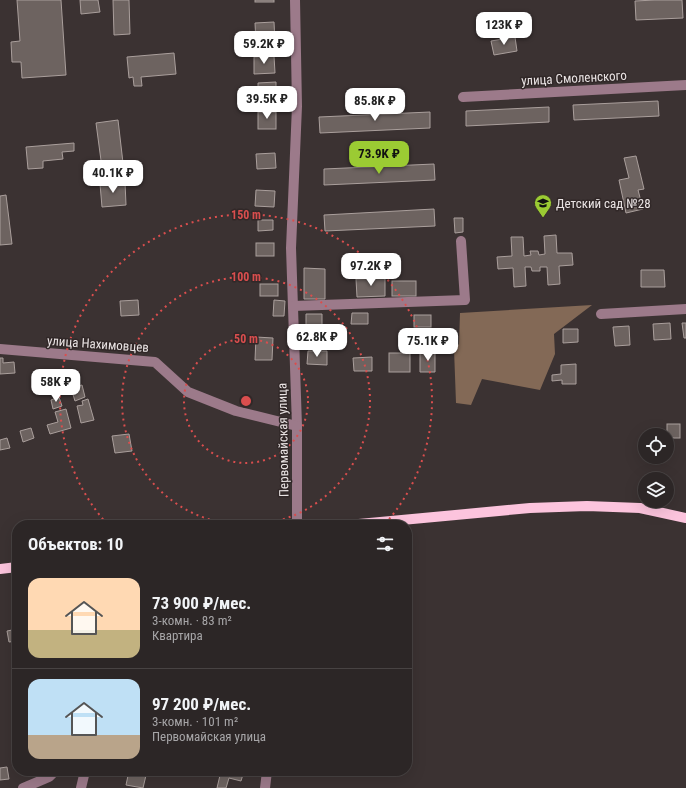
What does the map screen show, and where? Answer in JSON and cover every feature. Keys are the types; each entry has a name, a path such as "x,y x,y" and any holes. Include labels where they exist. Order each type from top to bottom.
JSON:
{"main road":[{"path":"402,520 530,508 580,507 640,508 686,518"},
{"path":"0,569 12,568"}],"street":[{"name":"Первомайская улица","path":"295,0 297,106 292,202 293,306 298,426 297,520"},
{"name":"улица Смоленского","path":"463,98 686,85"},
{"path":"293,306 465,300 461,241"},
{"path":"601,314 686,309"},
{"name":"улица Нахимовцев","path":"0,349 155,362 188,392 236,411 298,426"},
{"path":"23,788 51,776"},
{"path":"81,788 84,776"},
{"path":"265,788 266,776"}],"shaded area":[{"path":"592,305 554,334 555,354 540,390 482,379 471,405 456,403 454,349 459,344 460,313"}],"building":[{"path":"17,0 61,0 66,75 22,78 21,62 12,62 11,42 20,41"},
{"path":"80,0 98,0 100,12 81,14"},
{"path":"113,0 129,0 130,34 114,35"},
{"path":"255,0 274,0 274,2 255,2"},
{"path":"682,0 683,18 636,20 635,1"},
{"path":"274,22 275,42 256,43 255,23"},
{"path":"515,37 517,51 494,55 491,41"},
{"path":"174,53 176,74 141,77 142,86 134,86 133,77 129,78 127,57"},
{"path":"274,56 275,73 254,74 254,57"},
{"path":"276,82 276,98 258,99 258,83"},
{"path":"658,101 659,116 574,120 573,105"},
{"path":"549,107 549,122 466,126 466,111"},
{"path":"258,112 276,112 276,129 258,129"},
{"path":"430,112 430,128 320,133 319,117"},
{"path":"118,120 125,180 104,183 96,123"},
{"path":"74,143 74,151 62,152 63,159 43,161 43,168 28,169 26,147"},
{"path":"275,153 276,168 257,169 256,154"},
{"path":"636,156 644,189 638,190 643,209 626,213 619,180 629,178 624,158"},
{"path":"434,164 435,180 324,185 324,169"},
{"path":"125,182 126,205 102,207 100,184"},
{"path":"256,190 275,191 274,207 255,206"},
{"path":"6,195 12,244 0,245 0,196"},
{"path":"434,209 435,226 325,231 324,215"},
{"path":"454,218 463,218 463,232 455,233"},
{"path":"258,220 273,220 273,230 258,231"},
{"path":"556,235 557,253 572,253 573,265 559,266 560,284 548,285 547,267 540,267 540,271 532,271 531,267 525,267 526,286 514,287 513,268 498,269 497,257 512,256 511,237 523,237 524,256 531,255 530,251 538,251 539,255 545,254 544,236"},
{"path":"256,243 274,243 274,256 256,256"},
{"path":"304,268 325,269 325,299 304,299"},
{"path":"641,270 664,270 665,287 641,287"},
{"path":"385,278 385,296 357,297 356,279"},
{"path":"392,281 416,281 416,296 392,296"},
{"path":"260,284 278,284 278,296 260,296"},
{"path":"138,300 139,315 121,316 120,301"},
{"path":"274,300 285,301 284,316 273,316"},
{"path":"352,313 368,313 368,324 351,324"},
{"path":"306,314 322,314 322,337 306,338"},
{"path":"414,315 431,315 431,327 414,327"},
{"path":"670,323 671,339 654,340 653,324"},
{"path":"682,323 686,323 686,338 684,338"},
{"path":"629,326 630,345 615,346 613,327"},
{"path":"563,329 578,329 578,342 563,343"},
{"path":"256,337 273,338 272,360 255,360"},
{"path":"308,351 327,351 327,365 307,364"},
{"path":"435,352 435,372 420,372 420,353"},
{"path":"389,353 410,353 410,372 389,372"},
{"path":"372,357 372,371 354,371 353,358"},
{"path":"0,358 3,358 3,363 14,362 15,373 0,374"},
{"path":"576,364 576,384 562,384 562,380 552,381 552,375 561,374 561,365"},
{"path":"82,385 85,397 75,401 71,388"},
{"path":"59,397 62,406 53,409 51,400"},
{"path":"88,399 94,420 81,423 77,406 83,405 82,401"},
{"path":"66,409 71,428 50,434 47,425 58,422 55,412"},
{"path":"667,424 680,424 680,438 674,438 674,428 667,428"},
{"path":"31,428 34,438 23,442 20,431"},
{"path":"129,434 132,451 115,453 112,436"},
{"path":"7,438 10,448 0,450 0,440"},
{"path":"12,630 12,642 9,642 7,631"},
{"path":"7,767 9,779 0,780 0,768"},
{"path":"128,776 146,776 143,788 126,785"},
{"path":"220,776 242,776 241,781 229,778 226,788 217,788"}],"place":[{"name":"Детский сад №28","path":"543,218"}]}
